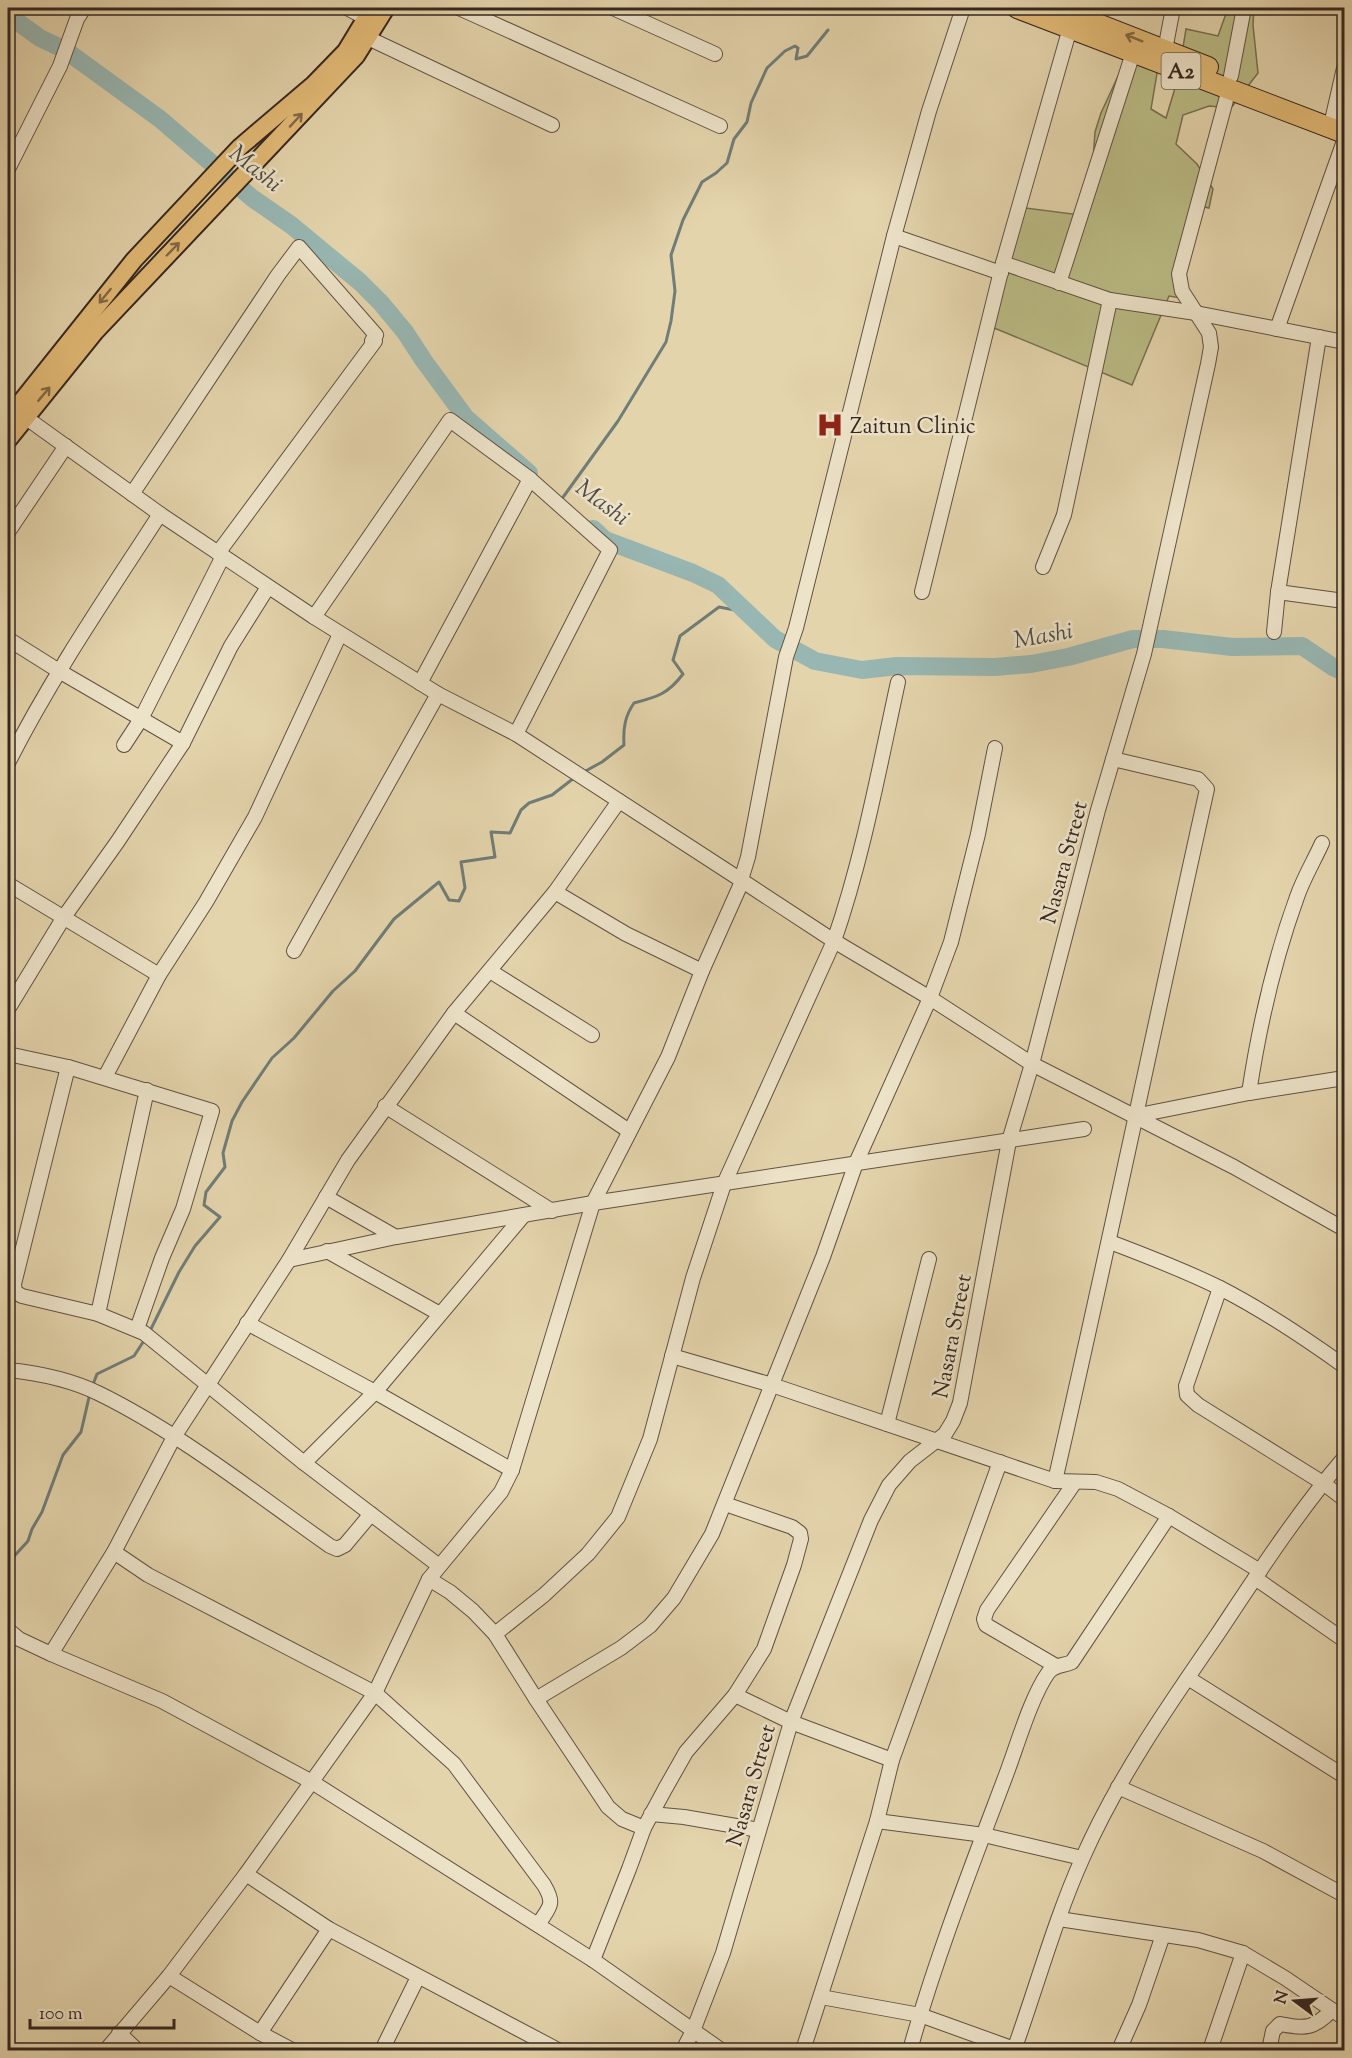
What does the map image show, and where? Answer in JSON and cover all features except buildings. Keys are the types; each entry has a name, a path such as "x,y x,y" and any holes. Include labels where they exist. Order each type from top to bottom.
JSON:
{"highway":[{"name":"A2","path":"1017,8 1133,53 1339,118"},
{"name":"A2","path":"1057,8 1165,50 1344,133"}],"main road":[{"path":"14,412 95,332 356,56 386,8"},
{"path":"8,440 14,412 135,260 240,147 314,84 346,51 369,13"}],"street":[{"path":"8,169 60,66 77,19 84,8"},
{"path":"346,8 369,13"},
{"path":"459,8 720,126"},
{"path":"614,8 715,54"},
{"path":"106,2050 169,1976 246,1874 375,1694 429,1579 438,1565 501,1492 512,1470 593,1203 668,1057 702,971 740,886 748,856 786,657 796,628 894,236 929,111 963,8"},
{"path":"1165,50 1173,8"},
{"name":"Nasara Street","path":"683,2050 693,2031 723,1953 790,1722 871,1520 889,1485 910,1461 945,1434 960,1403 1009,1141 1032,1064 1113,759 1144,654 1211,347 1209,333 1182,291 1179,274 1230,82 1244,8"},
{"path":"922,591 1002,268 1070,28"},
{"path":"368,38 552,125"},
{"path":"1059,283 1133,53"},
{"path":"1339,118 1344,68"},
{"path":"1277,328 1344,141"},
{"path":"894,236 1059,283 1110,300 1196,313 1344,342"},
{"path":"124,745 141,719 221,554 375,341 372,341 376,336 299,247 132,494"},
{"path":"1043,567 1064,515 1110,300"},
{"path":"1274,632 1278,592 1319,337"},
{"path":"14,412 66,446 160,514 340,634 438,694 516,734 834,941 930,998 1032,1064 1234,1167 1344,1230"},
{"path":"314,617 450,420 530,479 610,550 516,734"},
{"path":"8,532 66,446"},
{"path":"420,683 530,479"},
{"path":"8,762 30,718 160,514"},
{"path":"8,1009 64,917 183,743 231,646 268,586"},
{"path":"1278,592 1344,601"},
{"path":"105,1077 159,975 206,903 255,817 340,634"},
{"path":"8,639 183,743"},
{"path":"495,1634 544,1595 588,1554 618,1517 650,1438 693,1278 724,1184 834,941 857,865 898,682"},
{"path":"294,951 438,694"},
{"path":"536,1699 621,1648 650,1626 674,1598 712,1534 823,1257 856,1163 930,998 951,942 978,834 995,748"},
{"path":"1055,1481 1110,1242 1134,1116 1207,789 1198,779 1113,759"},
{"path":"51,1654 114,1552 174,1437 289,1260 348,1160 454,1013 555,892 619,801"},
{"path":"1249,1093 1257,1044 1271,985 1297,896 1322,843"},
{"path":"8,884 159,975"},
{"path":"555,892 626,934 702,971"},
{"path":"490,971 592,1035"},
{"path":"454,1013 629,1131"},
{"path":"8,1054 105,1077 209,1110 212,1114 183,1209 136,1329"},
{"path":"68,1067 14,1284 15,1292 22,1296 98,1314 136,1329 153,1340 304,1463 438,1565"},
{"path":"1134,1116 1249,1093 1344,1078"},
{"path":"98,1314 147,1090"},
{"path":"385,1106 552,1210"},
{"path":"289,1260 396,1236 593,1203 1084,1129"},
{"path":"326,1197 396,1236"},
{"path":"304,1463 375,1392 522,1216"},
{"path":"1110,1242 1165,1263 1220,1288 1304,1337 1344,1366"},
{"path":"327,1251 440,1314"},
{"path":"887,1424 929,1259"},
{"path":"1220,1288 1186,1386 1187,1395 1198,1405 1344,1498"},
{"path":"247,1323 512,1470"},
{"path":"672,1356 772,1385 1055,1481 1096,1482 1118,1489 1169,1516 1257,1575 1344,1641"},
{"path":"8,1370 32,1372 100,1394 174,1437 330,1546 338,1549 345,1545 371,1514"},
{"path":"821,1997 920,2015 1015,2050 1059,1918 1082,1858 1118,1787 1257,1575 1323,1483 1344,1458"},
{"path":"803,2050 877,1821 892,1760 1000,1462"},
{"path":"1056,1666 986,1625 984,1620 987,1610 1075,1482"},
{"path":"593,1960 651,1814 686,1752 735,1695 764,1648 794,1565 801,1539 800,1533 792,1527 725,1504"},
{"path":"910,2050 920,2015 984,1835 1036,1697 1049,1672 1056,1666 1072,1662 1169,1516"},
{"path":"114,1552 148,1575 375,1694 454,1764 544,1885 551,1897 551,1903 538,1925"},
{"path":"429,1579 450,1592 473,1611 495,1634 608,1807 622,1819 644,1828"},
{"path":"8,1630 20,1639 51,1654 162,1701 312,1782 593,1960 721,2050"},
{"path":"1188,1678 1344,1776"},
{"path":"735,1695 790,1722 892,1760"},
{"path":"1118,1787 1263,1851 1344,1895"},
{"path":"651,1814 684,1817 759,1830"},
{"path":"877,1821 984,1835 1082,1858"},
{"path":"246,1874 329,1929 558,2050"},
{"path":"1059,1918 1198,1940 1243,1953 1344,2018"},
{"path":"260,2033 329,1929"},
{"path":"1119,2050 1139,2005 1163,1935"},
{"path":"1210,2050 1243,1953"},
{"path":"169,1976 260,2033 292,2050"},
{"path":"382,2050 418,1977"},
{"path":"1269,2050 1273,2031 1280,2024 1311,2027 1321,2022 1332,2010"},
{"path":"119,2033 137,2050"}],"green space":[{"path":"1228,8 1254,8 1253,25 1258,73 1231,108 1209,106 1183,115 1176,144 1197,164 1213,189 1209,208 1200,206 1181,298 1169,296 1132,385 987,325 1018,207 1080,215 1091,191 1095,132 1101,113 1137,35 1163,38 1151,109 1166,118 1178,78 1186,29 1218,36"}],"waterway":[{"name":"Mashi","path":"8,15 40,38 65,50 160,119 252,198 291,225 360,282 405,332 466,418 529,473"},
{"path":"561,500 618,421 666,342 675,291 671,255 683,220 702,182 727,163 734,139 747,122 751,103 767,68 785,51 795,46 798,48 796,59 807,56 828,30"},
{"name":"Mashi","path":"593,529 605,540 693,573 718,585 775,639 815,661 862,670 897,666 995,667 1031,664 1068,657 1133,639 1163,639 1232,647 1302,646 1344,672"},
{"path":"582,773 602,762 624,745 625,722 634,703 662,694 683,674 673,660 680,636 719,607 745,612"},
{"path":"149,1333 179,1272 195,1246 220,1217 204,1205 206,1192 225,1167 223,1153 232,1121 272,1058 294,1038 333,991 355,971 394,919 439,882 449,900 459,901 465,888 461,862 495,857 491,832 510,833 521,810 529,803 552,795 574,778"},
{"path":"92,1387 97,1374 134,1356 145,1339"},
{"path":"8,1563 28,1541 42,1512 63,1455 81,1432 90,1393"}],"place":[{"name":"Zaitun Clinic","path":"830,425"}]}
